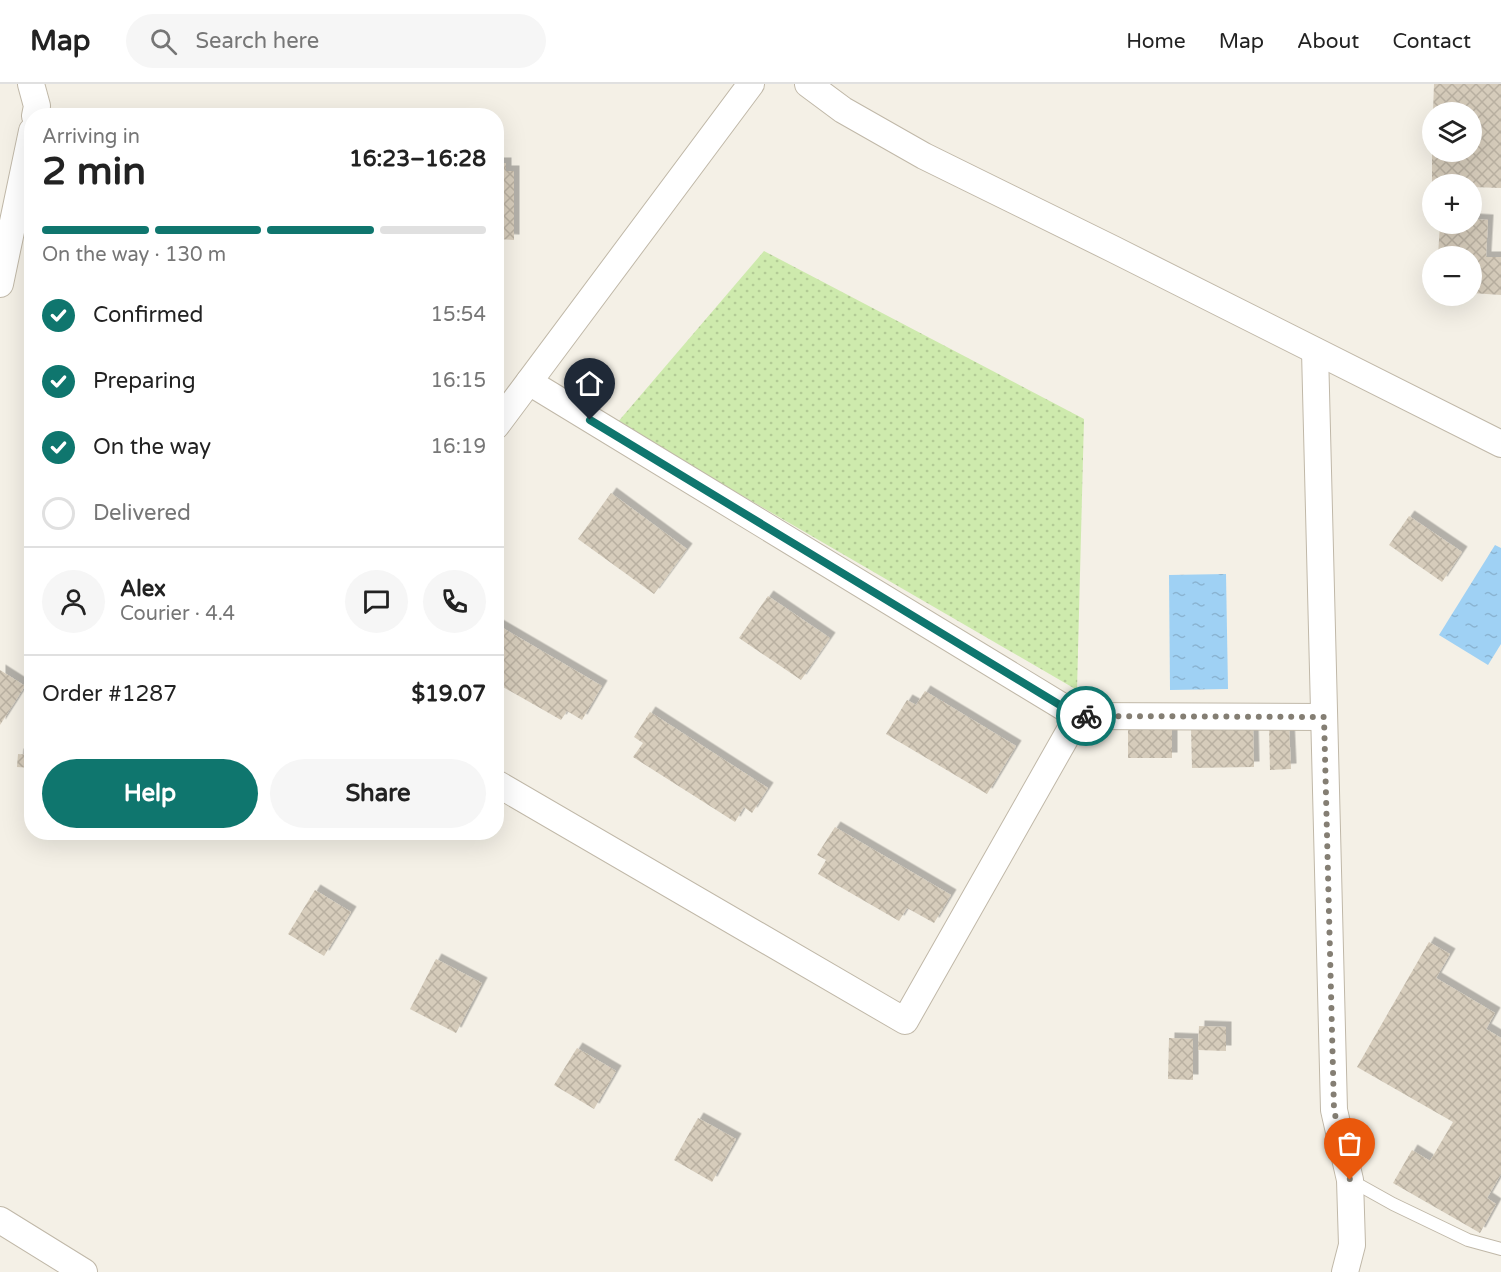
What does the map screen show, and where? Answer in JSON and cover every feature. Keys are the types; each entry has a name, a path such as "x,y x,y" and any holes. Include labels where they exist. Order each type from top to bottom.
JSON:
{"street":[{"path":"31,84 37,108"},
{"path":"504,415 751,84"},
{"path":"808,84 843,110 924,156 1501,444"},
{"path":"0,284 24,169"},
{"path":"1315,351 1334,1110 1350,1180 1352,1245 1345,1272"},
{"path":"529,382 1078,716 1324,717"},
{"path":"504,788 905,1021 1078,716"},
{"path":"0,1220 84,1272"}],"lane":[{"path":"1350,1180 1393,1204 1468,1240 1501,1249"}],"green space":[{"path":"764,251 1084,419 1077,690 617,423"}],"water":[{"path":"1495,545 1501,548 1501,644 1488,665 1439,635"},
{"path":"1226,574 1228,689 1170,690 1169,575"}],"building":[{"path":"1434,84 1501,84 1501,188 1482,187 1482,174 1432,174 1432,162 1482,162 1482,102 1433,102"},
{"path":"504,163 506,163 506,171 514,171 514,240 504,239"},
{"path":"1482,220 1488,220 1486,257 1501,257 1501,295 1482,294 1482,246 1439,246 1439,234 1482,234"},
{"path":"611,493 687,549 654,594 578,539"},
{"path":"1409,516 1462,552 1442,582 1389,545"},
{"path":"768,596 830,638 801,680 739,638"},
{"path":"504,629 602,686 582,720 567,711 561,720 504,688"},
{"path":"0,670 24,688 0,725"},
{"path":"925,691 1016,746 987,794 886,734 907,700 916,705"},
{"path":"650,712 768,788 752,813 744,807 735,822 633,757 643,743 634,737"},
{"path":"1289,725 1291,769 1270,770 1269,726"},
{"path":"1128,726 1172,726 1172,758 1128,758"},
{"path":"1253,727 1254,767 1192,768 1191,728"},
{"path":"18,754 24,754 24,767 17,767"},
{"path":"835,827 951,895 934,923 907,908 899,921 818,874 826,860 817,855"},
{"path":"315,890 351,912 324,956 288,934"},
{"path":"1429,942 1450,954 1436,978 1495,1013 1486,1029 1501,1038 1501,1174 1487,1198 1496,1204 1480,1233 1393,1183 1412,1150 1430,1161 1453,1122 1357,1067"},
{"path":"436,959 482,983 456,1033 410,1009"},
{"path":"1199,1026 1226,1027 1226,1051 1198,1050"},
{"path":"1169,1038 1193,1039 1193,1080 1168,1079"},
{"path":"577,1048 616,1071 594,1109 554,1085"},
{"path":"698,1118 736,1139 712,1182 674,1160"}],"way so far":[{"path":"1086,716 1324,717 1334,1110 1350,1180"}],"route":[{"path":"590,420 1078,716 1086,716"}]}
